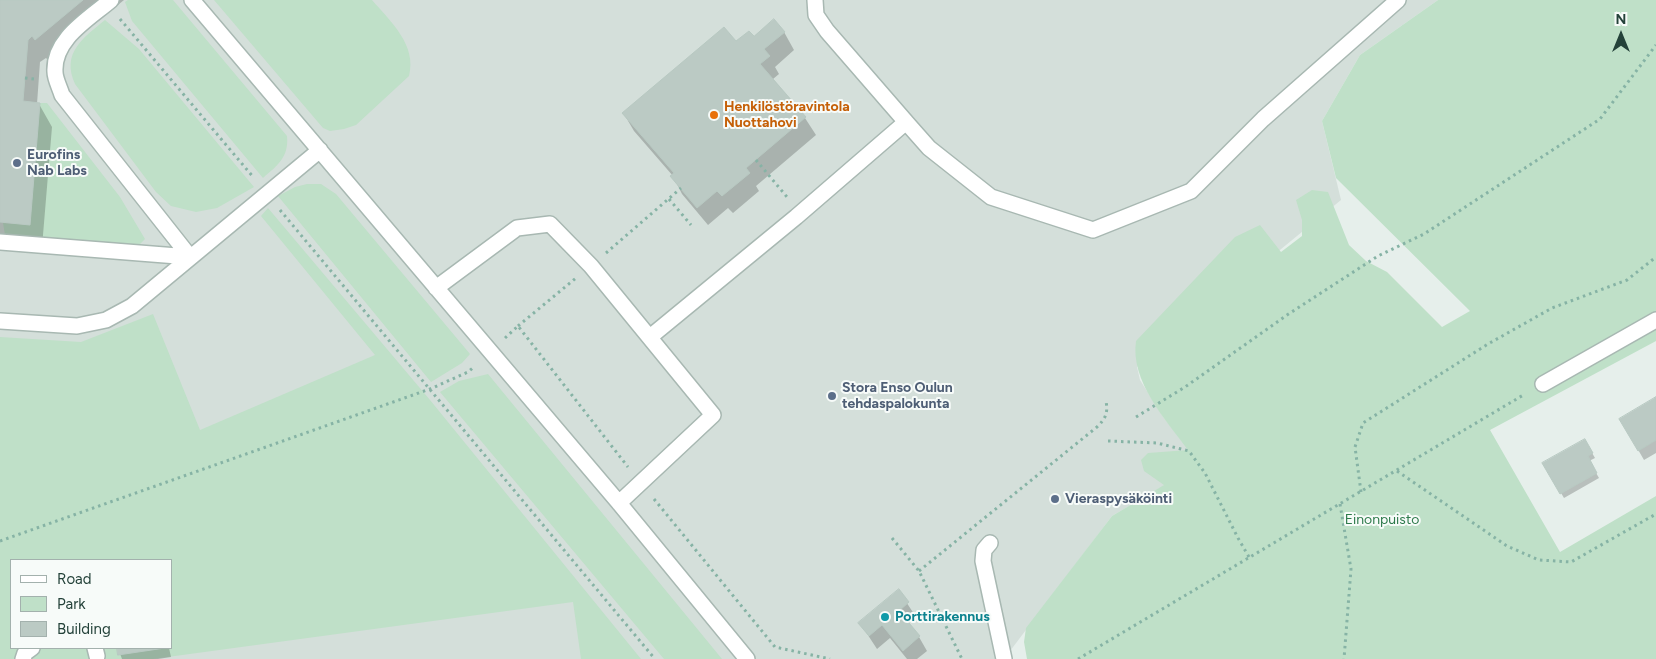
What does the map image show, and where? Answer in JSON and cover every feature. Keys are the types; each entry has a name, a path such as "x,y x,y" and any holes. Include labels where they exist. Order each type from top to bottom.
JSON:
{"street":[{"path":"192,0 618,503 747,659"},
{"path":"815,0 816,15 827,31 929,148 991,197 1093,230 1191,191 1263,119 1398,0"},
{"path":"109,2 66,39 56,53 55,73 62,95 190,257"},
{"path":"650,337 906,122"},
{"path":"0,321 77,326 106,320 132,306 320,150"},
{"path":"436,288 517,228 550,224 591,266 714,415 618,503"},
{"path":"0,242 190,257"},
{"path":"1543,384 1656,320"},
{"path":"990,543 984,550 983,561 1004,659"},
{"path":"23,659 25,653 31,649"}],"path":[{"path":"109,2 655,659"},
{"path":"1136,417 1185,387 1303,304 1378,256 1424,234 1600,119 1656,44"},
{"path":"756,160 801,212"},
{"path":"669,199 691,225"},
{"path":"1361,492 1355,447 1362,423 1488,344 1552,308 1627,280 1656,257"},
{"path":"0,541 430,389 468,372 518,326 640,482 775,647 830,659"},
{"path":"1078,659 1543,384"},
{"path":"919,571 1097,427 1105,419 1108,412 1106,401"},
{"path":"1108,441 1157,443 1189,451 1205,473 1249,557"},
{"path":"1397,471 1507,546 1539,560 1571,562 1656,514"},
{"path":"1340,504 1350,569 1344,659"},
{"path":"892,538 919,571 962,659"}],"shaded area":[{"path":"0,0 1438,0 1360,55 1322,121 1341,200 1137,367 1140,380 1164,418 1201,464 1112,516 1004,659 0,659"}],"green space":[{"path":"128,0 173,0 287,136 284,155 278,165 263,178 132,21 125,2"},
{"path":"214,0 372,0 401,35 406,44 409,54 409,76 356,125 330,131 323,128"},
{"name":"Einonpuisto","path":"1438,0 1656,0 1656,341 1490,430 1560,552 1656,496 1656,659 1027,659 1024,642 1026,628 1112,516 1164,485 1144,471 1141,460 1148,453 1188,450 1160,413 1144,385 1138,371 1136,341 1235,237 1260,225 1281,252 1302,236 1302,220 1296,200 1312,190 1328,192 1349,245 1366,261 1387,272 1442,327 1470,311 1336,178 1322,121 1360,55"},
{"path":"105,20 139,49 254,187 217,208 196,212 171,206 156,192 75,84 71,73 71,63 76,47"},
{"path":"40,103 47,103 120,197 145,239 136,248 5,235 3,223 30,225"},
{"path":"307,184 321,184 336,194 470,354 462,363 431,382 278,196 295,187"},
{"path":"268,208 430,400 641,659 581,659 573,602 153,659 0,659 0,337 81,342 153,314 200,430 375,355 261,216"},
{"path":"488,374 722,659 664,659 440,392 459,381"}],"building":[{"name":"Eurofins Nab Labs","path":"0,0 83,0 35,40 32,36 28,40 23,101 40,103 30,225 0,222"},
{"name":"Henkilöstöravintola Nuottahovi","path":"774,19 785,32 764,49 770,56 760,64 806,117 746,168 750,173 722,196 717,191 697,208 670,176 674,173 622,113 724,27 736,41 749,31 754,36"},
{"path":"1656,397 1656,440 1638,451 1619,419"},
{"path":"1585,439 1593,453 1588,456 1597,473 1560,494 1542,463"},
{"name":"Porttirakennus","path":"899,589 909,602 899,611 920,636 903,651 882,625 869,636 858,623"},
{"path":"117,649 158,649 118,655"}],"place":[{"name":"Henkilöstöravintola Nuottahovi","path":"714,115"},
{"name":"Eurofins Nab Labs","path":"17,163"},
{"name":"Stora Enso Oulun tehdaspalokunta","path":"832,396"},
{"name":"Vieraspysäköinti","path":"1055,499"},
{"name":"Porttirakennus","path":"885,617"}]}
